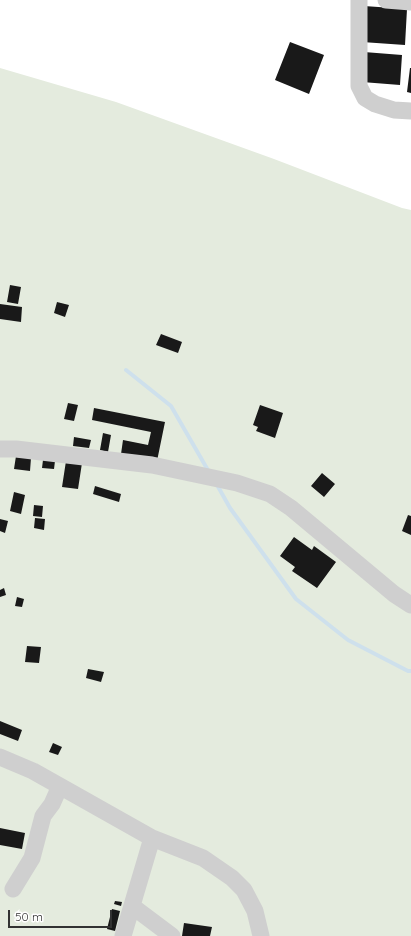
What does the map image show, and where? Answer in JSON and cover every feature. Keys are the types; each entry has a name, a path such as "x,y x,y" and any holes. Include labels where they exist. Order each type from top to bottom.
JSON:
{"street":[{"path":"359,0 359,86 365,98 375,104 394,110 411,111"},
{"path":"386,0 411,2"},
{"path":"0,449 16,449 152,464 237,483 270,494 291,508 394,594 411,605"},
{"path":"0,757 33,771 152,838 203,858 232,878 244,890 255,911 261,936"},
{"path":"13,889 32,858 43,816 52,804 60,786"},
{"path":"123,936 152,838"},
{"path":"132,906 172,936"}],"shaded area":[{"path":"0,68 116,102 274,159 402,208 411,210 411,936 0,936"}],"building":[{"path":"364,6 407,9 405,45 362,42"},
{"path":"290,42 324,55 309,94 275,80"},
{"path":"364,52 402,55 400,85 362,82"},
{"path":"411,68 411,93 407,92"},
{"path":"10,285 21,287 18,304 7,302"},
{"path":"57,302 69,305 65,317 54,313"},
{"path":"0,304 22,307 21,322 0,319"},
{"path":"161,334 182,342 178,353 156,345"},
{"path":"68,403 78,405 74,421 64,419"},
{"path":"260,405 283,413 275,438 256,431 258,427 253,425"},
{"path":"94,408 165,422 157,461 121,454 123,440 148,445 151,432 92,420"},
{"path":"103,433 111,435 108,452 100,450"},
{"path":"74,437 91,440 89,448 73,446"},
{"path":"16,456 31,458 30,471 14,469"},
{"path":"43,460 55,461 54,469 42,468"},
{"path":"66,461 82,463 78,489 62,487"},
{"path":"322,473 335,484 324,497 311,486"},
{"path":"95,486 121,494 119,502 93,494"},
{"path":"14,492 25,495 21,514 10,511"},
{"path":"34,505 43,506 42,517 33,516"},
{"path":"408,515 411,516 411,535 402,531"},
{"path":"35,518 45,519 44,530 34,528"},
{"path":"0,519 8,521 5,533 0,531"},
{"path":"294,537 312,550 314,546 336,562 317,588 292,571 295,567 280,556"},
{"path":"4,588 6,595 0,597 0,590"},
{"path":"17,597 24,599 22,607 15,606"},
{"path":"27,646 41,647 39,663 25,662"},
{"path":"88,669 104,672 101,682 86,678"},
{"path":"0,721 22,730 18,741 0,734"},
{"path":"53,743 62,747 58,755 49,752"},
{"path":"0,828 25,833 22,849 0,845"},
{"path":"115,901 122,902 121,906 114,904"},
{"path":"112,909 120,911 115,931 107,929"},
{"path":"184,923 212,927 210,936 182,936"}],"waterway":[{"path":"126,370 171,406 209,472"},
{"path":"216,483 230,508 296,599 348,640 408,671 411,671"}]}
